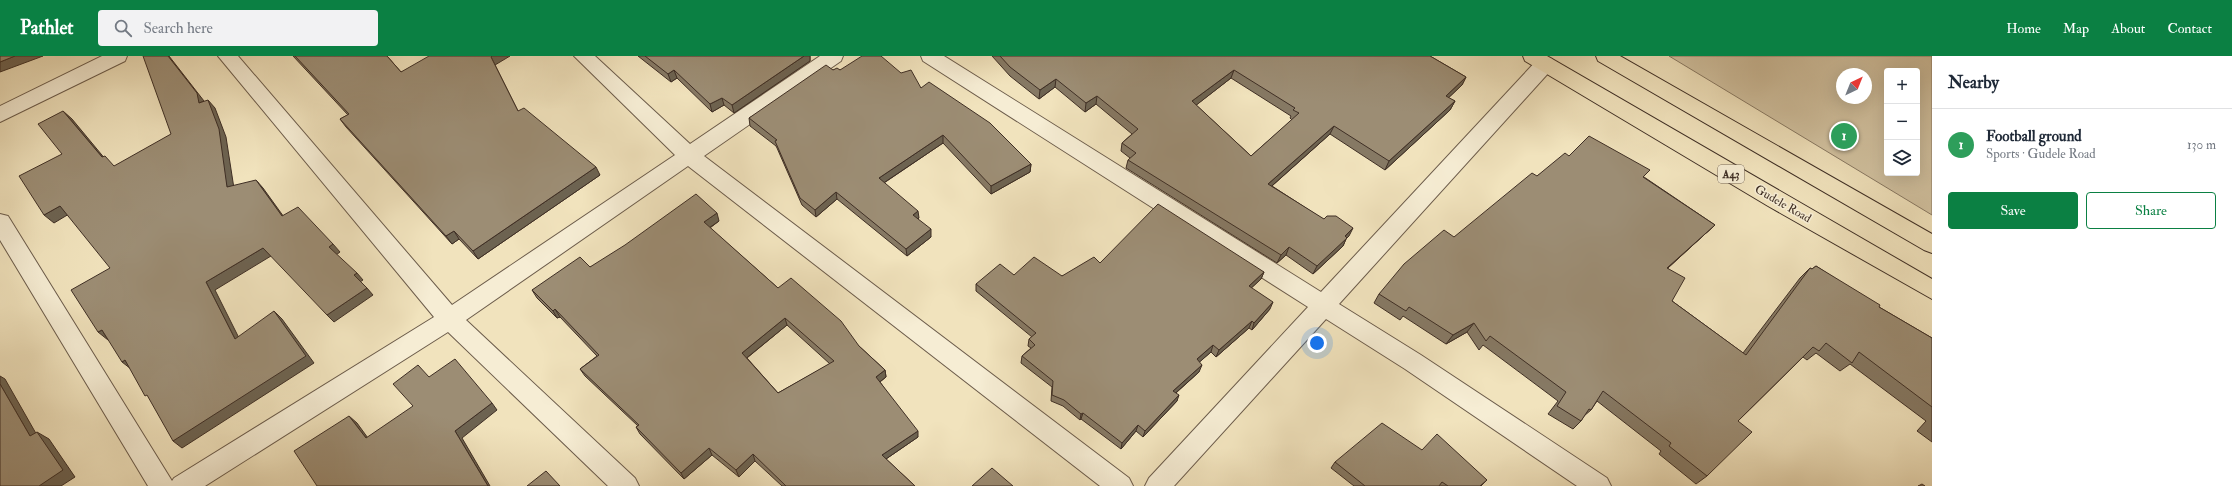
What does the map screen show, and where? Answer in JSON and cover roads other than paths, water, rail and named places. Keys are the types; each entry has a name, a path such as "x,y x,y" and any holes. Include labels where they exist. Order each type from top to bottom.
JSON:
{"highway":[{"path":"1605,56 1932,244"},
{"name":"Gudele Road","path":"1539,60 1775,200 1932,290"}],"street":[{"path":"0,115 118,56"},
{"path":"227,56 450,319 626,486"},
{"path":"583,56 687,154 1120,486"},
{"path":"183,486 450,319 687,154 834,56"},
{"path":"930,56 1413,362 1598,486"},
{"path":"1158,486 1323,306 1539,60"},
{"path":"0,222 162,486"}],"place":[{"name":"Football ground","path":"1844,136"}]}
